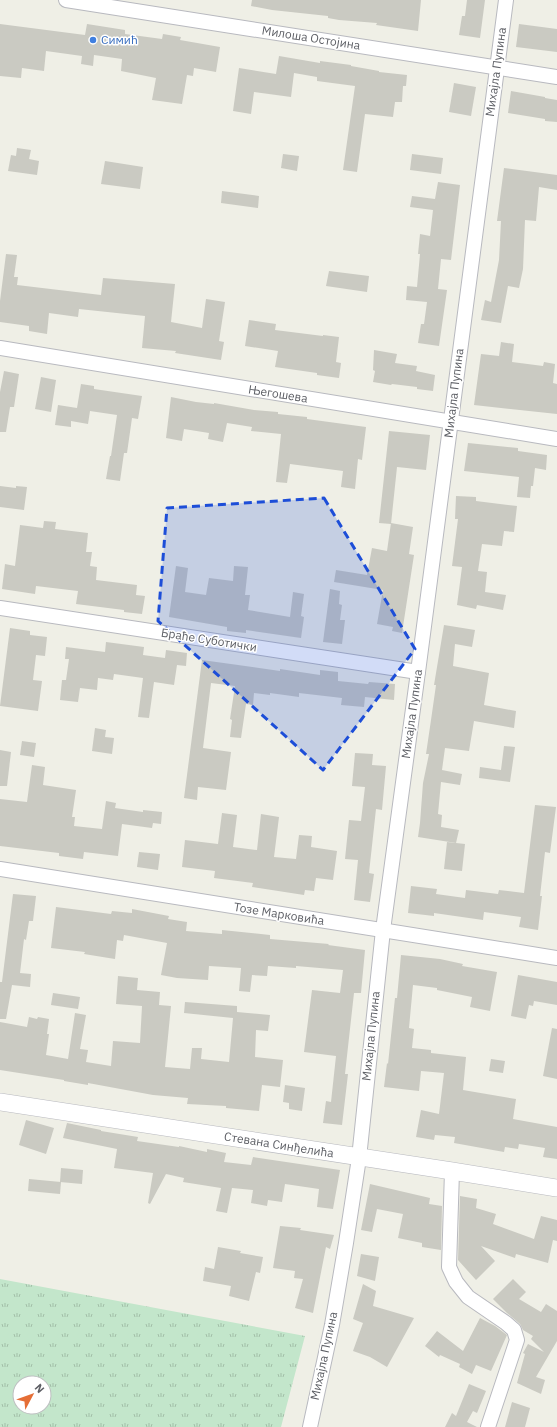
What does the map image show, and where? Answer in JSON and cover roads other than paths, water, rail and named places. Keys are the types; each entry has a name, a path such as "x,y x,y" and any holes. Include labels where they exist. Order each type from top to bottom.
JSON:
{"street":[{"name":"Милоша Остојина","path":"66,0 557,77"},
{"name":"Михајла Пупина","path":"310,1427 332,1325 359,1158 383,930 506,0"},
{"name":"Његошева","path":"0,348 557,439"},
{"name":"Браће Суботички","path":"0,608 418,672"},
{"name":"Тозе Марковића","path":"0,869 557,958"},
{"name":"Стевана Синђелића","path":"0,1102 557,1188"},
{"path":"452,1171 449,1267 456,1282 468,1297 514,1330 517,1340 488,1427"}],"place":[{"name":"Симић","path":"93,40"}]}
